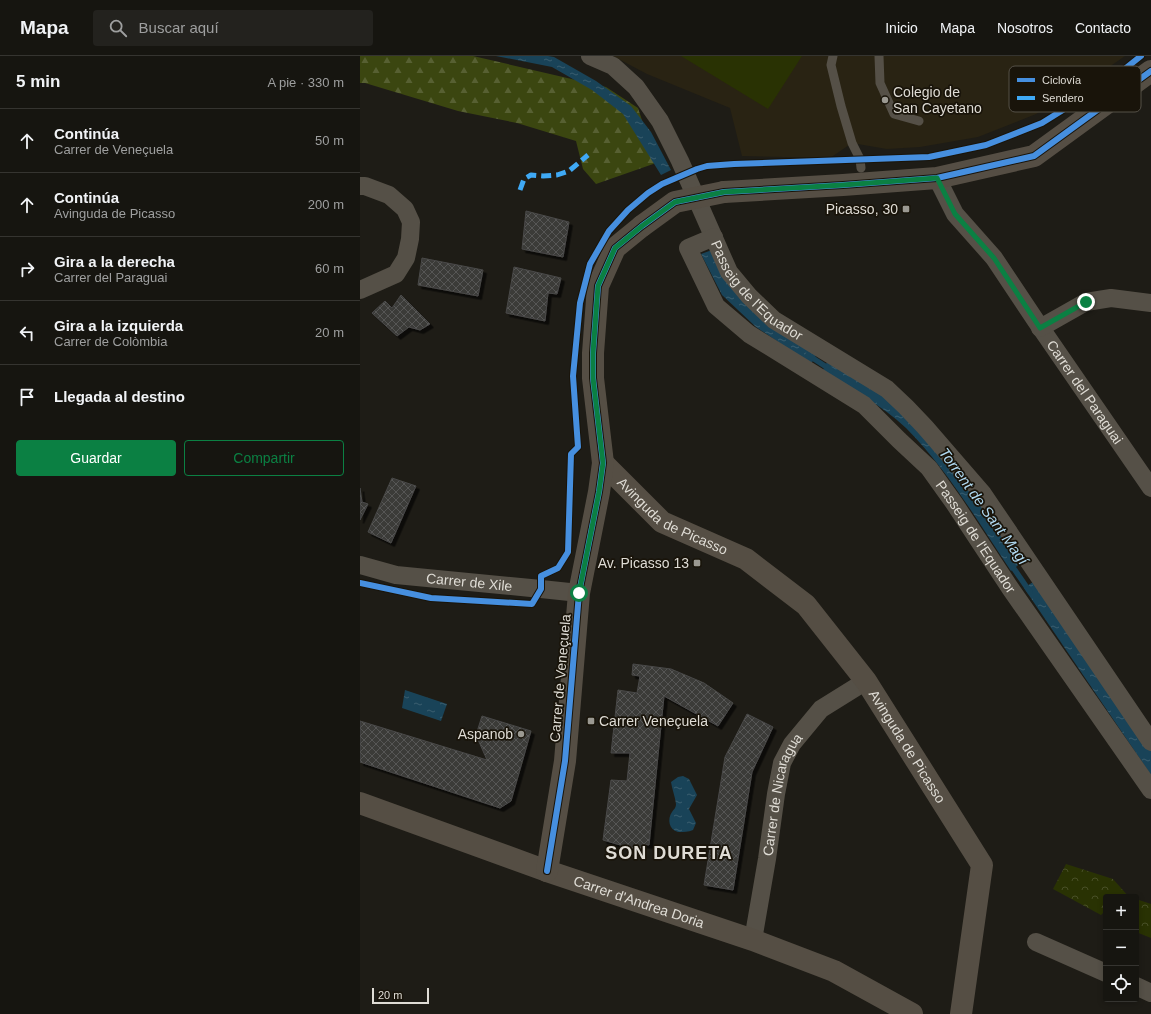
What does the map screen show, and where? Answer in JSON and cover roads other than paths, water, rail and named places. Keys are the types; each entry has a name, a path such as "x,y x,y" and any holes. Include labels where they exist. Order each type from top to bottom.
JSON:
{"street":[{"path":"590,56 613,66 636,87 660,121 680,161 714,237"},
{"path":"603,463 593,378 593,353 598,286 615,248 675,202 724,192 835,186 937,178 1034,156 1096,112"},
{"name":"Carrer del Paraguai","path":"937,178 955,214 994,258 1040,328 1151,488"},
{"path":"360,186 365,186 389,195 405,209 411,222 410,239 406,258 396,274 360,290"},
{"name":"Passeig de l'Equador","path":"1151,742 1022,578 954,502 929,468 864,405 750,334 716,306 688,248 714,237 730,272 749,296 774,320 887,389 906,407 983,494 1022,578 1151,790"},
{"path":"1040,328 1086,302 1111,298 1151,302"},
{"name":"Carrer de Veneçuela","path":"547,871 565,761 579,593 599,492 603,463"},
{"name":"Avinguda de Picasso","path":"603,463 662,522 746,559 806,605 866,681 982,864 962,1014"},
{"name":"Carrer de Xile","path":"360,565 396,575 579,593"},
{"name":"Carrer de Nicaragua","path":"753,940 782,763 792,744 821,709 866,681"},
{"name":"Carrer d'Andrea Doria","path":"360,803 547,871 753,940 834,971 912,1014"},
{"path":"1036,942 1103,972"},
{"path":"1139,987 1151,993"}],"lane":[{"path":"833,56 831,65 841,106 852,143 860,159 861,168"},
{"path":"879,56 880,83 894,114 919,121"}],"water":[{"path":"496,56 554,57 596,81 631,106 651,132 671,170 661,175 623,114 592,90 552,67"},
{"path":"712,250 818,352 811,364 756,327 722,295 701,254"},
{"path":"829,358 890,397 931,437 1023,561 1011,571 949,479 906,428 877,405 822,372"},
{"path":"1036,580 1151,750 1151,775 1024,588"},
{"path":"405,690 447,704 441,721 402,708"},
{"path":"683,776 689,779 697,795 689,809 696,823 693,830 678,832 671,827 669,821 670,815 676,804 671,782 678,777"}],"waterway":[{"name":"Torrent de Sant Magí","path":"808,355 831,370"},
{"name":"Torrent de Sant Magí","path":"1010,563 1030,592"}],"place":[{"name":"Colegio de San Cayetano","path":"885,100"},
{"name":"Picasso, 30","path":"906,209"},
{"name":"Av. Picasso 13","path":"697,563"},
{"name":"Carrer Veneçuela","path":"591,721"},
{"name":"Aspanob","path":"521,734"}],"district":[{"name":"SON DURETA","path":"669,853"}]}
